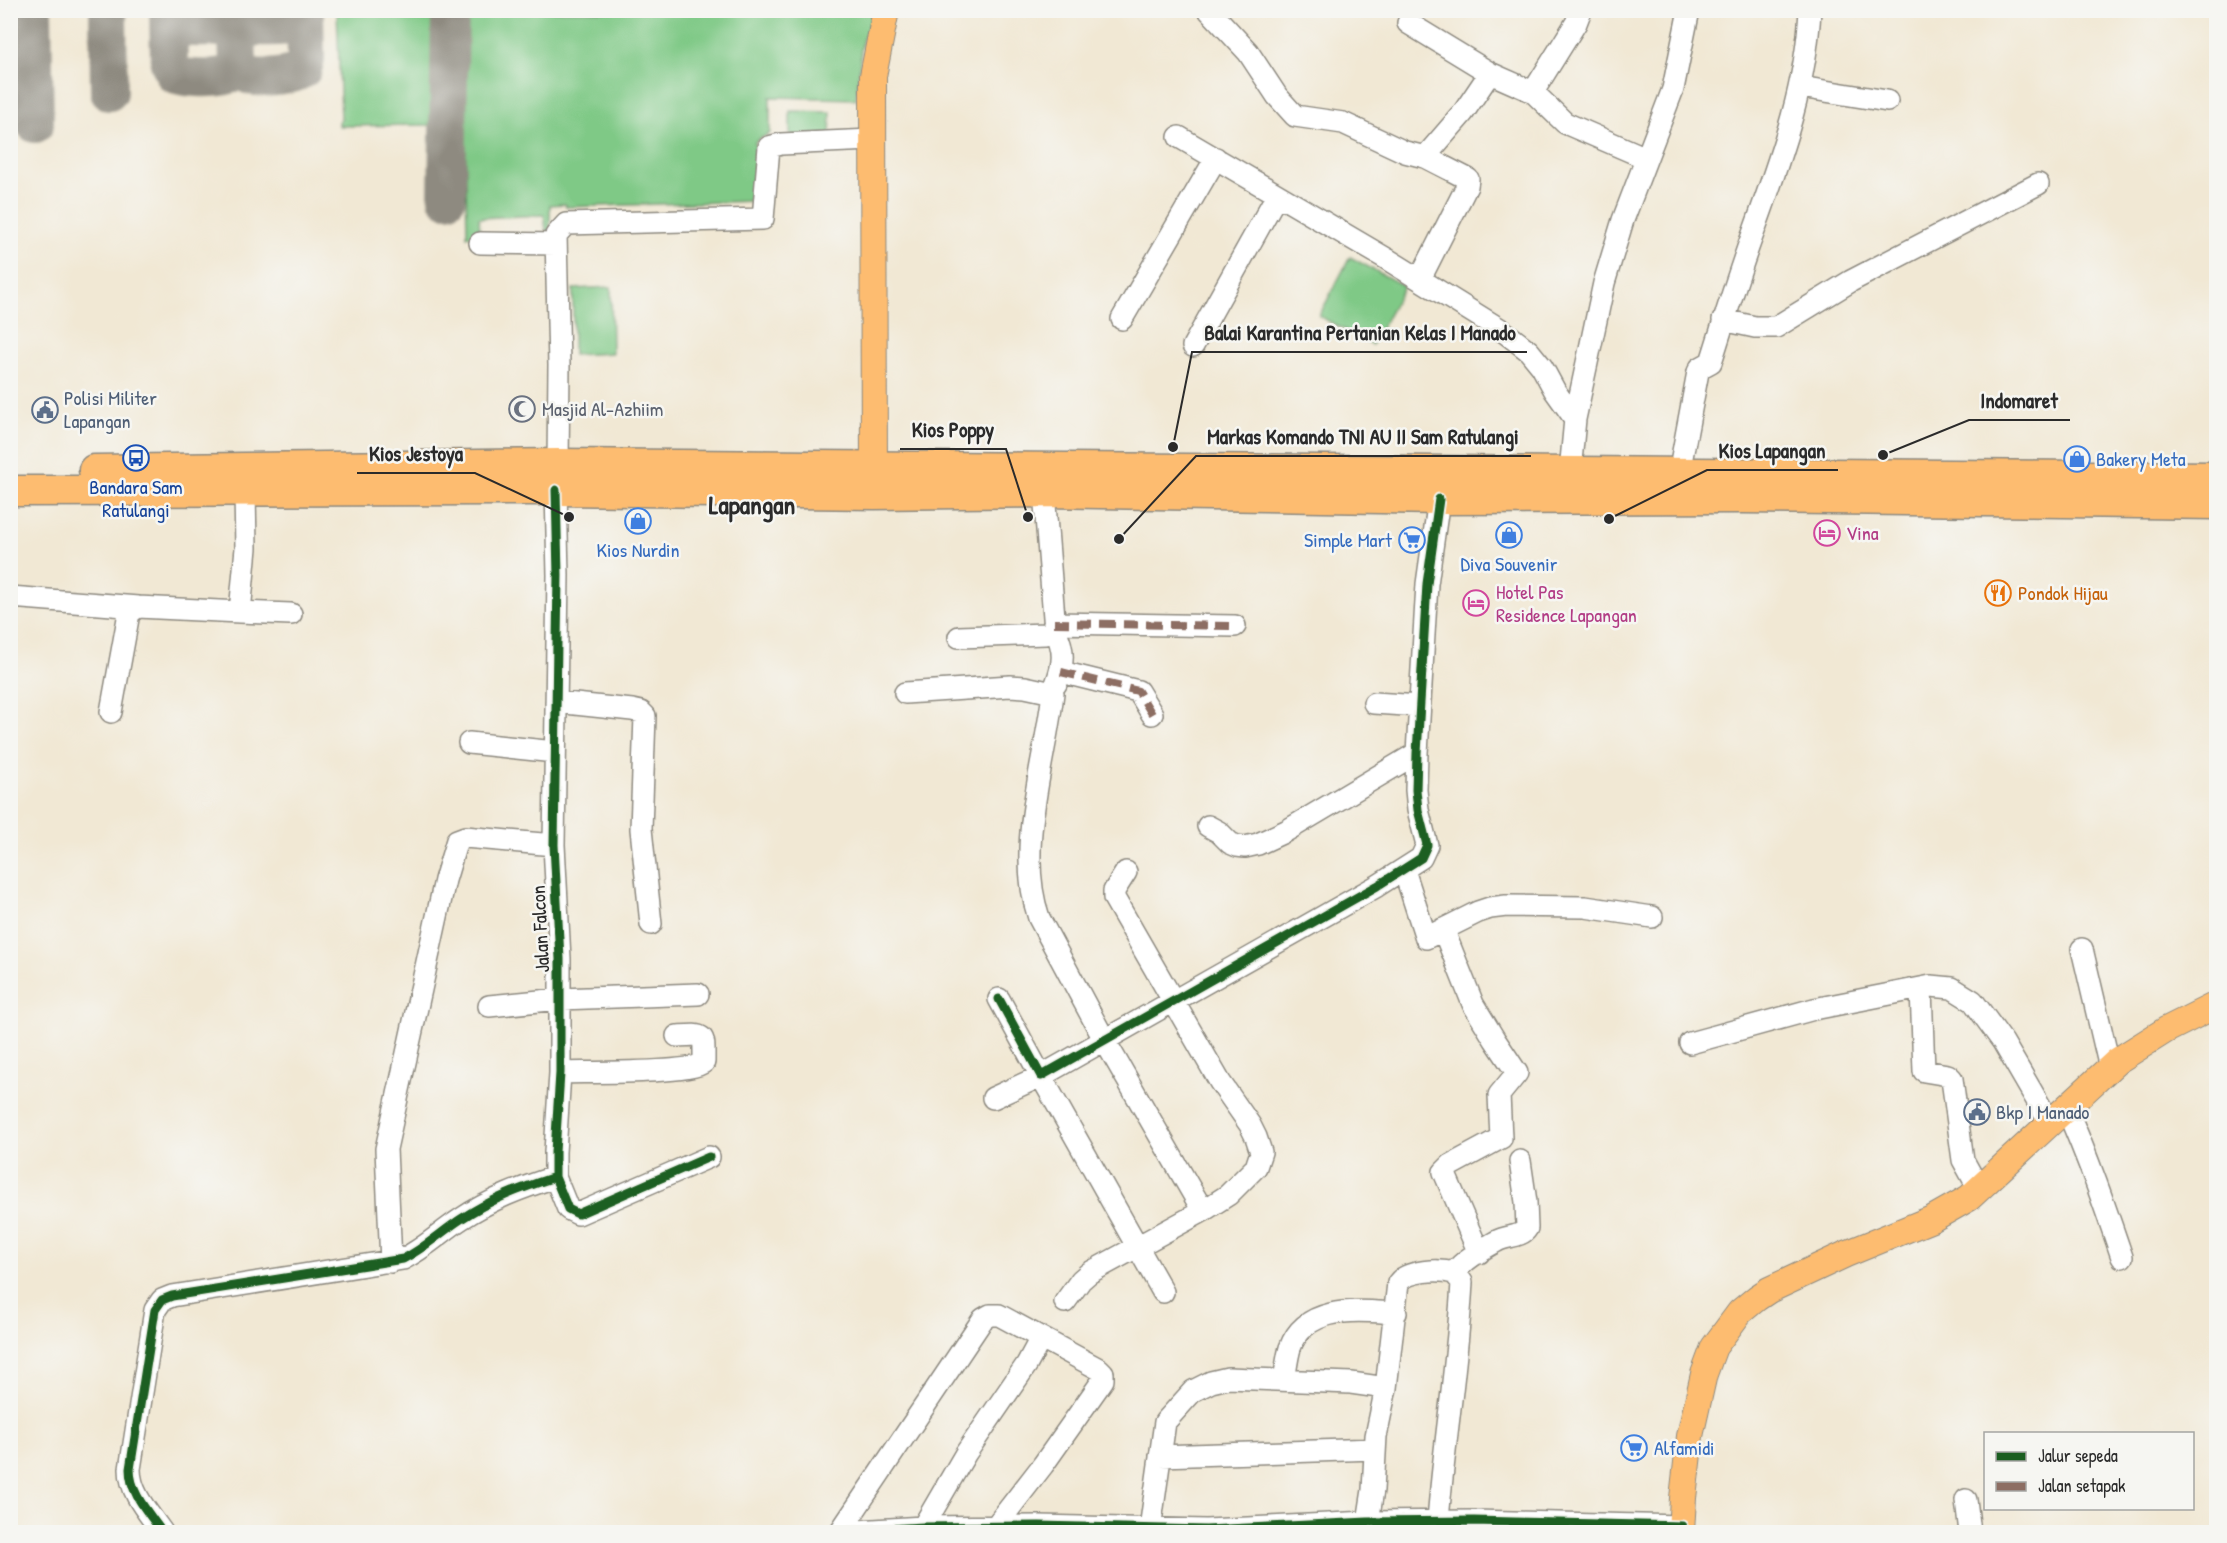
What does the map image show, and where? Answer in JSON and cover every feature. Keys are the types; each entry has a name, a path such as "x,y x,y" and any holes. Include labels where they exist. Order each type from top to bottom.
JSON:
{"highway":[{"path":"10,473 1177,482 1570,472 1679,473 1744,486 2217,504"},
{"path":"10,491 245,492 557,477"},
{"path":"874,480 1044,492 1177,482 1439,499 1744,486 2217,477"}],"main road":[{"path":"874,480 873,76 886,10"},
{"path":"1682,1529 1690,1436 1704,1374 1714,1347 1740,1312 1769,1290 1846,1254 1948,1211 1979,1189 2110,1068 2166,1030 2217,1005"}],"street":[{"path":"1209,10 1248,52 1285,106 1295,116 1343,123 1405,152 1425,157 1468,179 1467,186 1420,279"},
{"path":"1533,92 1581,10"},
{"path":"1570,472 1575,419 1604,283 1623,220 1673,89 1689,10"},
{"path":"1679,473 1698,372 1700,368 1711,362 1723,320 1776,170 1800,87 1807,52 1810,10"},
{"path":"1408,23 1491,73 1533,92 1565,123 1646,158"},
{"path":"1425,157 1463,113 1491,73"},
{"path":"1800,87 1887,101"},
{"path":"1179,137 1492,323 1529,351 1542,367 1555,391 1575,419"},
{"path":"480,243 556,244 556,235 566,224 763,219 769,147 781,144 872,140"},
{"path":"1122,319 1216,159"},
{"path":"1723,320 1755,327 1776,327 1851,281 2038,184"},
{"path":"1193,346 1277,195"},
{"name":"Jalan Falcon","path":"556,244 558,575 554,845 560,959 560,1073 555,1178 568,1209 579,1214 709,1157"},
{"path":"240,612 246,548 245,492"},
{"path":"1044,492 1054,626 1063,646 1064,657 1053,693 1032,825 1032,899 1039,918 1105,1041 1203,1211"},
{"path":"993,1098 1041,1076 1105,1041 1404,870 1421,858 1427,845 1418,810 1417,753 1427,584 1439,499"},
{"path":"10,597 138,607 291,614"},
{"path":"111,712 129,613 138,607"},
{"path":"960,638 1046,634 1054,626 1235,626"},
{"path":"1061,672 1138,691 1152,714"},
{"path":"905,693 1010,686 1053,693"},
{"path":"556,702 632,710 641,712 645,716 641,829 646,899 651,924"},
{"path":"1374,703 1420,706"},
{"path":"469,743 555,752"},
{"path":"1208,826 1221,833 1236,846 1245,847 1258,844 1286,831 1417,753"},
{"path":"391,1262 386,1149 442,892 457,840 465,837 554,845"},
{"path":"1404,870 1426,938 1478,912 1506,906 1585,907 1652,917"},
{"path":"1065,1302 1089,1273 1228,1195 1256,1167 1261,1152 1256,1137 1220,1082 1114,898 1114,891 1126,872"},
{"path":"1443,929 1473,1004 1517,1073 1498,1095 1501,1138 1451,1165 1444,1172 1479,1253"},
{"path":"2082,950 2110,1068"},
{"path":"1689,1043 1805,1011 1931,986 1952,988 1973,1001 2058,1116 2080,1138 2122,1257"},
{"path":"1921,989 1924,1071 1948,1075 1952,1079 1963,1160 1979,1189"},
{"path":"489,1006 560,999 698,993"},
{"path":"999,999 1136,1248 1163,1292"},
{"path":"560,1073 673,1070 700,1066 704,1062 704,1041 701,1036 698,1034 677,1036"},
{"path":"1368,1522 1373,1490 1375,1449 1386,1388 1398,1283 1402,1277 1412,1273 1454,1273 1498,1240 1521,1234 1527,1228 1520,1161"},
{"path":"162,1533 133,1490 129,1469 155,1310 162,1300 172,1296 403,1259 419,1251 459,1220 496,1198 555,1178"},
{"path":"1438,1521 1443,1453 1461,1310 1462,1282 1454,1273"},
{"path":"1284,1380 1290,1347 1306,1325 1329,1314 1345,1311 1396,1313"},
{"path":"840,1532 983,1318 999,1315 1099,1369 1103,1373 1103,1380 1043,1466 993,1529"},
{"path":"921,1530 966,1453 1027,1364 1041,1338"},
{"path":"1143,1530 1160,1456 1165,1422 1193,1391 1211,1382 1228,1378 1351,1383 1386,1388"},
{"path":"1160,1456 1375,1449"},
{"path":"1966,1500 1970,1533"},
{"path":"840,1532 993,1529 1206,1531 1300,1528 1368,1522 1438,1521 1682,1529"}],"green space":[{"path":"337,11 433,11 435,120 430,125 339,126 341,120"},
{"path":"463,11 874,11 862,42 856,99 770,97 770,133 755,142 755,201 566,207 565,204 550,205 550,231 546,231 544,215 479,218 480,235 467,236"},
{"path":"790,111 831,112 830,135 790,135"},
{"path":"1350,257 1404,286 1372,345 1319,316"},
{"path":"611,287 612,353 573,355 573,289"}],"taxiway":[{"path":"33,10 35,124"},
{"path":"108,10 109,92"},
{"path":"168,10 169,63 174,74 202,78 224,77 234,71 238,63 236,10"},
{"path":"238,63 245,73 267,78 284,76 303,69 306,59 305,10"},
{"path":"447,198 450,10"},
{"path":"168,14 173,24 192,28 223,27 234,19 236,13 245,25 277,27 296,24 301,20 305,11"}],"marked path":[{"path":"1054,623 1235,626"},
{"path":"1061,672 1138,691 1152,714"}],"cycle path":[{"path":"556,490 558,575 554,845 560,959 560,1073 555,1177 568,1209 578,1214 709,1157"},
{"path":"999,999 1041,1076 1377,886 1421,858 1427,845 1418,810 1417,753 1427,584 1439,499"},
{"path":"162,1532 137,1495 130,1469 155,1310 162,1300 172,1296 403,1259 461,1219 495,1200 555,1177"},
{"path":"840,1532 923,1527 1039,1526 1206,1530 1368,1522 1474,1521 1682,1526"}],"place":[{"name":"Masjid Al-Azhiim","path":"522,409"},
{"name":"Polisi Militer Lapangan","path":"45,410"},
{"name":"Balai Karantina Pertanian Kelas I Manado","path":"1173,447"},
{"name":"Indomaret","path":"1883,455"},
{"name":"Bandara Sam Ratulangi","path":"136,458"},
{"name":"Bakery Meta","path":"2077,459"},
{"name":"Kios Jestoya","path":"569,517"},
{"name":"Kios Poppy","path":"1028,517"},
{"name":"Kios Lapangan","path":"1609,519"},
{"name":"Kios Nurdin","path":"638,521"},
{"name":"Vina","path":"1827,533"},
{"name":"Diva Souvenir","path":"1509,535"},
{"name":"Markas Komando TNI AU II Sam Ratulangi","path":"1119,539"},
{"name":"Simple Mart","path":"1412,540"},
{"name":"Pondok Hijau","path":"1998,593"},
{"name":"Hotel Pas Residence Lapangan","path":"1476,603"},
{"name":"Bkp I Manado","path":"1977,1112"},
{"name":"Alfamidi","path":"1634,1448"}],"district":[{"name":"Lapangan","path":"752,505"}]}
